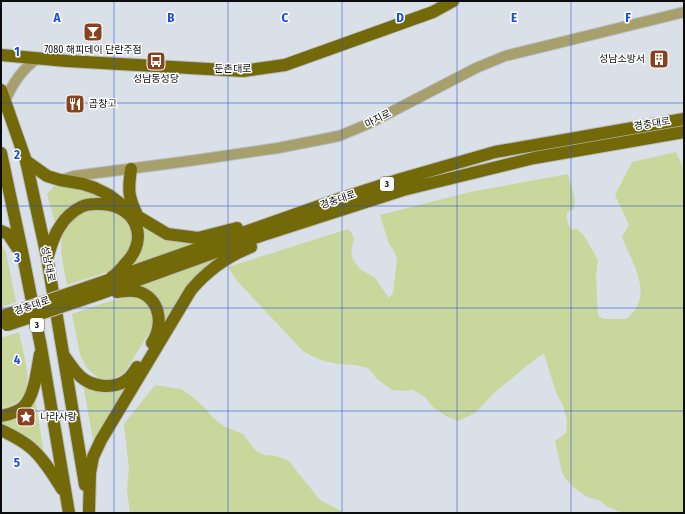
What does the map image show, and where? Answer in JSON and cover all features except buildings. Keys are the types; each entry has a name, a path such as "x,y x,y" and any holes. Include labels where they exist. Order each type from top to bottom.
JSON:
{"main road":[{"name":"둔촌대로","path":"1,55 243,71 285,65 433,12 453,1"},
{"name":"성남대로","path":"3,95 26,161 47,257 89,512"},
{"path":"622,129 651,118 684,110"},
{"name":"경충대로","path":"100,288 336,200 401,179 495,152 684,119"},
{"name":"경충대로","path":"2,321 403,190 534,158 684,132"},
{"path":"644,140 684,140"},
{"name":"3","path":"1,153 24,256 69,513"},
{"path":"26,161 47,176 82,184 95,188 109,195 137,216 167,234 198,238 336,200"},
{"path":"131,169 128,193 130,202 137,216"},
{"path":"89,512 90,473 93,457 101,440 191,290 203,276 240,251 403,190"},
{"path":"47,257 54,235 60,225 70,215 81,207 104,204 116,206 127,213 135,221 139,234 137,247 132,257 100,288"},
{"path":"1,231 8,234 24,256"},
{"path":"64,357 81,377 100,385 114,386 125,381 133,373 157,335 159,320 157,308 150,299 141,292 100,288"},
{"path":"1,416 13,413 24,406 30,397 41,347"},
{"path":"1,430 32,448 53,474 66,498"}],"street":[{"name":"마지로","path":"60,180 74,176 278,148 339,136 368,124 476,68 505,56 684,12"},
{"path":"3,95 22,71 38,58"}],"green space":[{"path":"676,152 684,169 684,513 623,513 608,507 599,500 587,497 573,487 565,478 562,472 555,441 566,433 567,421 564,408 556,392 544,354 539,356 494,393 475,413 458,421 446,416 433,407 425,397 413,390 392,390 377,379 368,368 324,361 303,351 237,281 228,267 348,229 354,239 351,251 353,260 360,269 375,278 389,298 393,293 397,259 389,244 380,215 470,192 568,174 575,199 574,209 567,212 568,224 573,230 576,228 583,234 598,260 596,275 598,316 604,319 626,319 635,310 639,301 641,290 636,269 622,237 629,225 615,195 632,162"},
{"path":"55,185 77,189 90,186 122,204 93,199 79,201 65,210 55,222 47,194"},
{"path":"96,209 111,209 128,221 132,233 133,244 113,270 67,285 61,249 64,231 68,223 75,216"},
{"path":"135,216 201,243 127,270 138,257 142,245 141,232"},
{"path":"1,244 6,252 16,302 1,307"},
{"path":"225,253 163,329 161,310 135,287"},
{"path":"127,297 140,299 149,305 152,314 152,328 124,373 111,380 98,378 87,368 80,355 72,314"},
{"path":"19,332 27,369 27,388 23,396 17,402 1,408 1,338"},
{"path":"132,379 94,445 83,384"},
{"path":"155,385 181,389 193,397 212,417 225,427 243,434 256,451 264,455 276,456 288,460 320,500 345,513 130,513 127,490 129,469 124,424"},
{"path":"35,398 44,454 28,438 1,425 1,419"}],"place":[{"name":"7080 해피데이 단란주점","path":"93,32"},
{"name":"성남소방서","path":"659,59"},
{"name":"성남동성당","path":"156,61"},
{"name":"곱창고","path":"75,104"},
{"name":"나라사랑","path":"26,417"}]}
